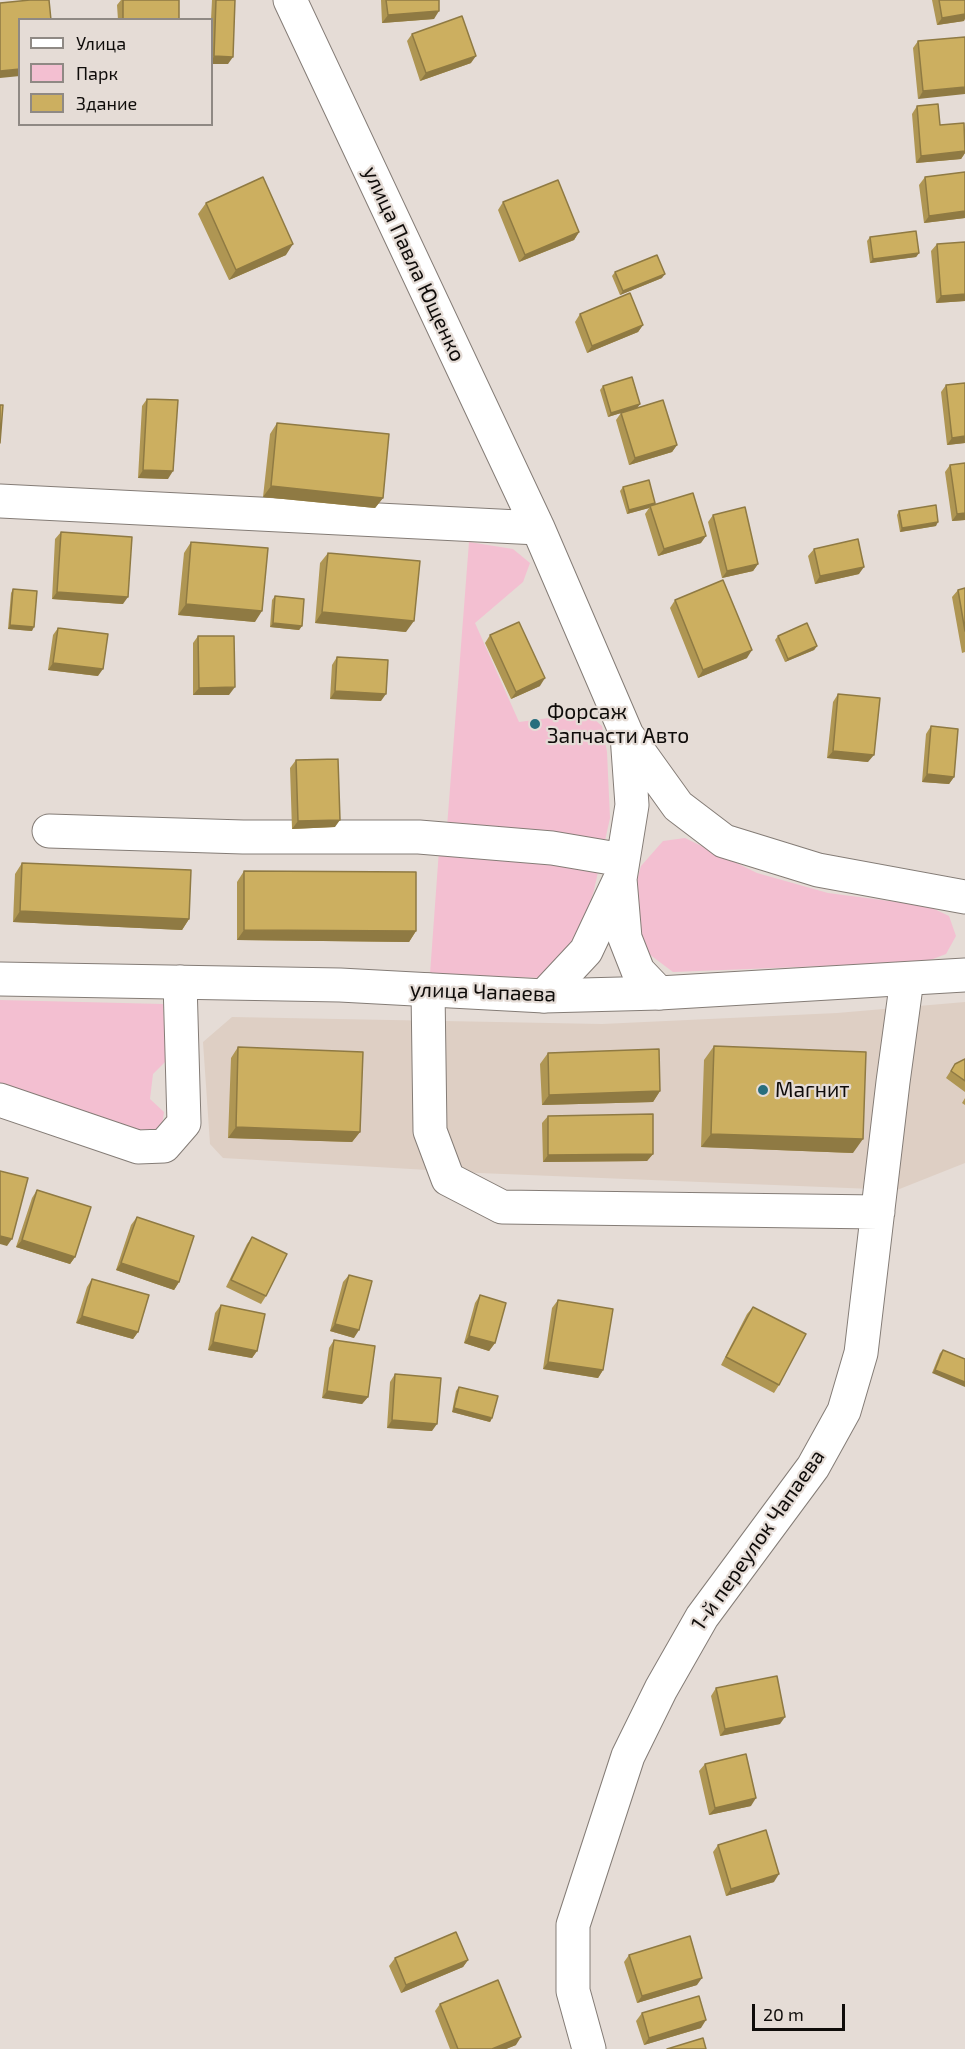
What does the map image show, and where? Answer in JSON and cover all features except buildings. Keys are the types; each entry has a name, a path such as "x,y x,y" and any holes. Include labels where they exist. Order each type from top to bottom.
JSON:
{"street":[{"name":"улица Павла Ющенко","path":"290,0 538,528 627,735"},
{"path":"0,501 538,528"},
{"path":"544,996 586,951 621,870 633,805 627,735"},
{"path":"627,735 678,806 724,841 818,870 963,898"},
{"path":"49,831 243,837 419,837 552,848 621,870"},
{"path":"621,870 625,938 638,971 659,993"},
{"name":"улица Чапаева","path":"0,979 340,985 544,996 659,993 965,975"},
{"name":"1-й переулок Чапаева","path":"589,2049 573,1991 573,1925 628,1756 661,1689 702,1617 813,1467 844,1411 861,1353 907,979"},
{"path":"0,1100 138,1147 164,1146 184,1123 180,982"},
{"path":"428,990 430,1131 448,1179 502,1207 878,1212"}],"shaded area":[{"path":"965,1002 965,1163 897,1190 479,1173 223,1158 210,1144 203,1042 232,1017 602,1024 837,1013"}],"green space":[{"path":"469,542 513,549 530,563 523,582 475,623 519,722 587,713 602,726 607,752 610,818 581,937 543,978 430,974 439,850 447,827"},
{"path":"685,838 757,873 828,893 928,906 949,916 956,936 946,954 925,962 673,972 649,954 635,932 633,894 641,866 663,841"},
{"path":"0,1000 163,1004 166,1061 153,1074 150,1099 164,1112 162,1125 140,1138 0,1093"}],"place":[{"name":"Форсаж Запчасти Авто","path":"535,724"},
{"name":"Магнит","path":"763,1090"}]}
